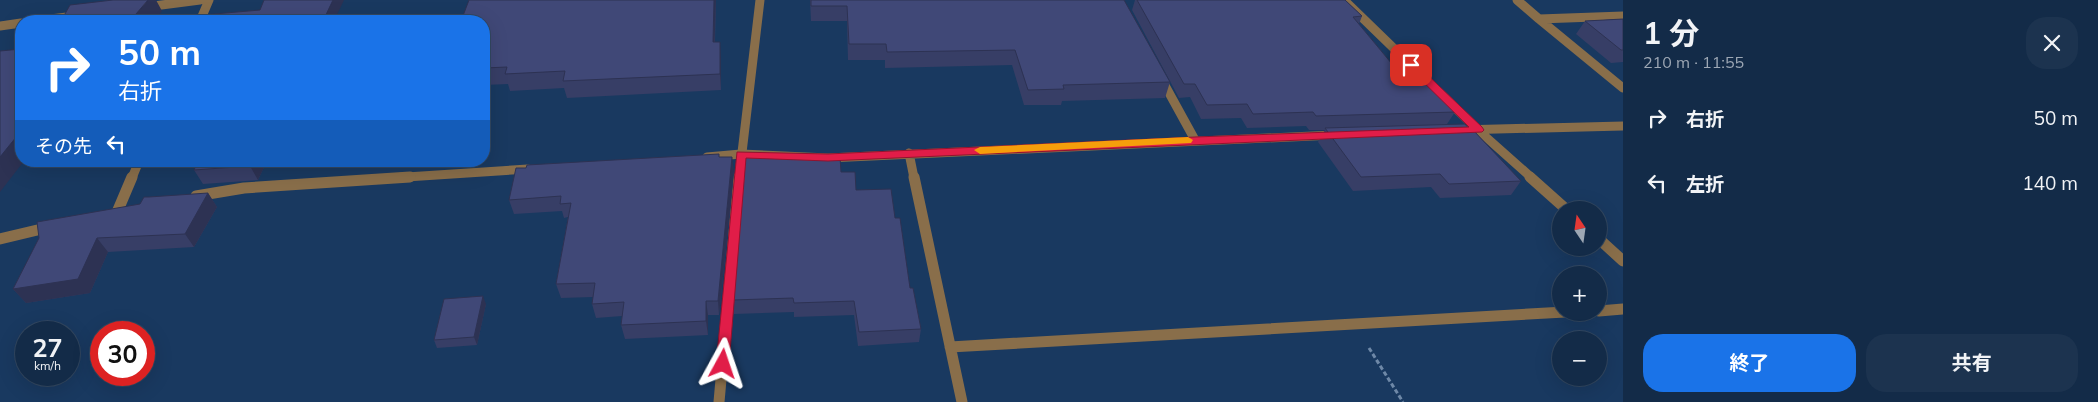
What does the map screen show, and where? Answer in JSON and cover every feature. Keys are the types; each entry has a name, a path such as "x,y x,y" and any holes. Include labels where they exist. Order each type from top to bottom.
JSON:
{"street":[{"path":"142,7 200,0"},
{"path":"203,15 209,0"},
{"path":"719,402 741,154 760,0"},
{"path":"1344,0 1478,130 1557,201"},
{"path":"1517,0 1623,88"},
{"path":"76,15 83,14"},
{"path":"1539,19 1623,16"},
{"path":"0,26 15,24"},
{"path":"1157,70 1195,140"},
{"path":"1449,131 1623,126"},
{"path":"692,158 741,154 828,158 1195,140 1342,135"},
{"path":"909,153 962,402"},
{"path":"118,210 136,167"},
{"path":"186,198 244,188 542,168"},
{"path":"0,239 64,223"},
{"path":"1608,247 1623,261"},
{"path":"1607,310 1623,309"},
{"path":"950,347 1552,313"}],"path":[{"path":"1354,324 1403,402"}],"building":[{"path":"113,0 148,0 135,15 64,15 70,5"},
{"path":"264,0 333,0 326,15 203,15 260,10"},
{"path":"469,0 714,0 713,42 720,42 720,74 563,81 565,71 505,74 507,67 490,68 490,15 463,15"},
{"path":"811,0 1124,0 1170,82 1063,85 1064,89 1028,90 1015,50 887,52 886,44 849,44 847,6 811,6"},
{"path":"1137,0 1345,0 1362,16 1353,17 1402,76 1422,75 1455,112 1316,116 1313,112 1253,114 1247,104 1207,105 1195,84 1184,84"},
{"path":"1623,19 1623,50 1585,21"},
{"path":"15,50 15,138 0,157 0,51"},
{"path":"1465,124 1471,131 1474,131 1521,181 1449,184 1440,174 1361,177 1325,128"},
{"path":"719,154 719,157 732,157 718,301 706,301 706,321 621,325 624,302 592,304 595,283 556,284 571,203 560,204 561,196 509,200 516,168 526,168 527,165"},
{"path":"745,157 840,157 841,172 855,172 856,190 891,189 895,218 900,218 910,288 913,288 921,329 859,332 854,301 794,303 793,298 733,300"},
{"path":"195,167 236,167 194,170"},
{"path":"208,193 185,234 97,238 78,279 13,289 39,238 37,222 140,204 144,197"},
{"path":"483,296 474,337 434,340 444,299"}],"slow traffic":[{"path":"980,150 1188,140"}],"route":[{"path":"723,364 741,154 828,158 1195,140 1478,130 1411,65"}]}
